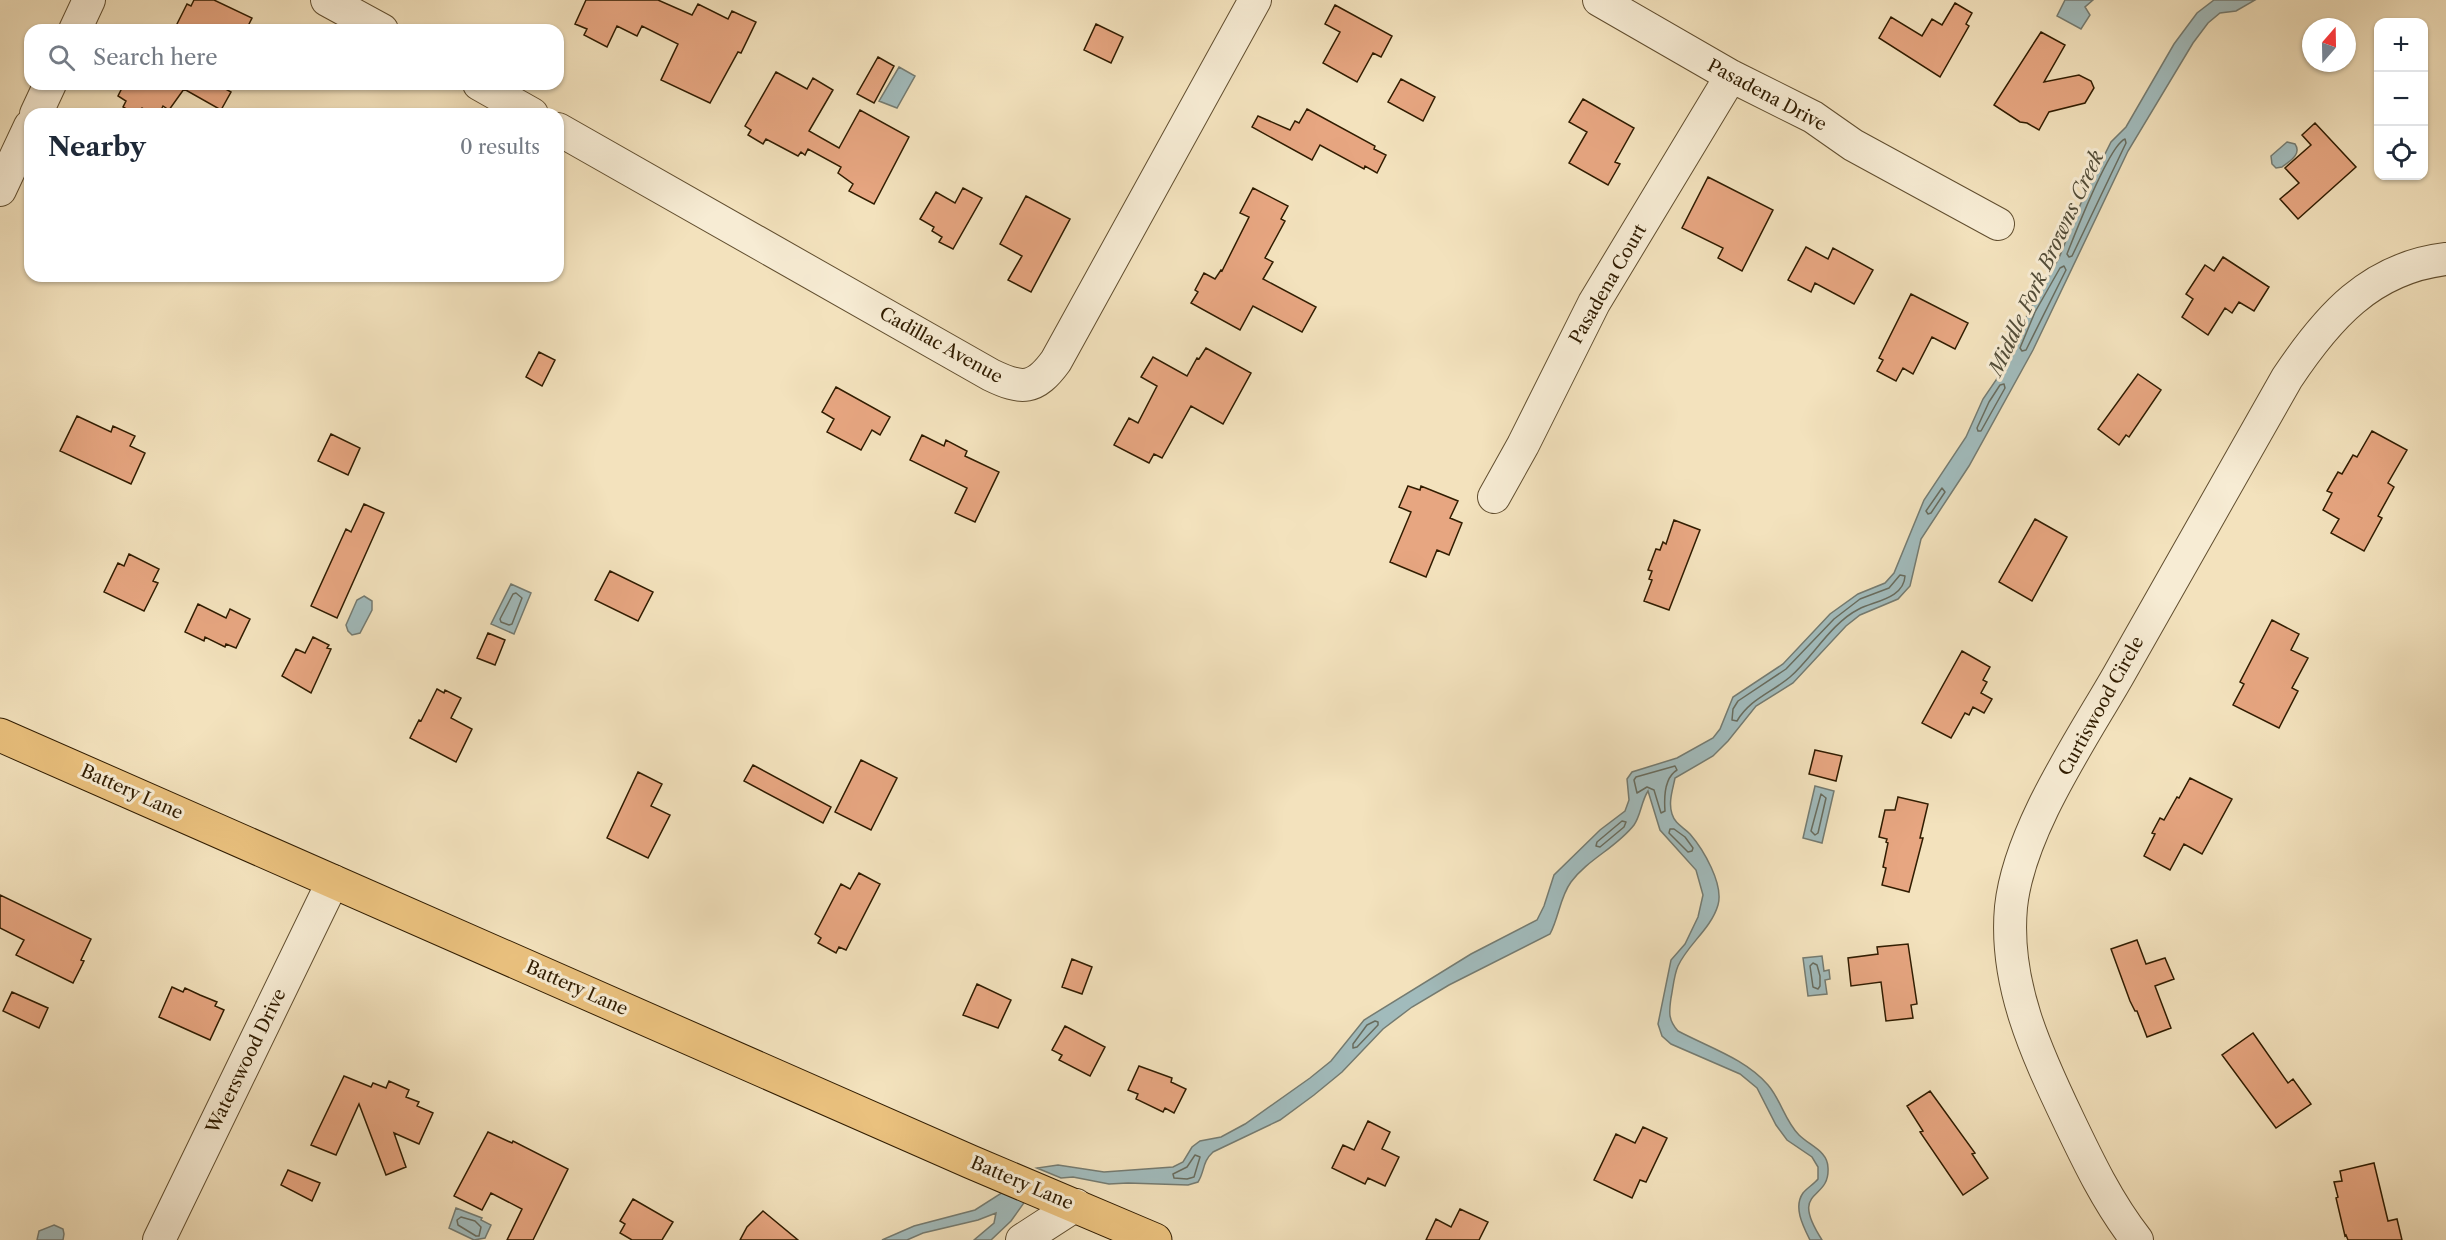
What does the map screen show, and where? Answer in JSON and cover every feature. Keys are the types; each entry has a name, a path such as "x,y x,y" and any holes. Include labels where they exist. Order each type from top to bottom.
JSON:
{"main road":[{"name":"Battery Lane","path":"0,735 971,1162 1155,1240"}],"street":[{"path":"78,24 89,0"},
{"path":"327,0 371,24"},
{"name":"Cadillac Avenue","path":"564,132 991,375 1007,383 1021,386 1034,384 1045,376 1056,361 1255,0"},
{"name":"Pasadena Drive","path":"1599,0 1731,76 1813,117 1854,145 1998,224"},
{"name":"Pasadena Court","path":"1494,497 1523,446 1594,303 1731,76"},
{"path":"39,108 47,90"},
{"path":"490,90 521,108"},
{"path":"0,190 24,139"},
{"name":"Curtiswood Circle","path":"2137,1240 2100,1184 2049,1078 2026,1023 2012,950 2011,908 2017,876 2033,830 2070,760 2281,388 2308,347 2329,321 2359,294 2402,271 2446,260"},
{"name":"Waterswood Drive","path":"159,1240 333,881"},
{"path":"1022,1240 1076,1205"}],"water":[{"path":"2065,0 2093,0 2085,7 2090,15 2081,29 2057,16"},
{"path":"2214,0 2255,0 2236,11 2220,13 2208,23 2193,43 2128,151 2033,350 1969,466 1921,539 1910,586 1898,599 1860,615 1846,626 1793,683 1756,706 1713,756 1675,778 1671,800 1673,817 1695,840 1706,858 1715,877 1719,897 1715,914 1678,966 1670,1003 1671,1019 1678,1031 1726,1054 1759,1076 1772,1091 1794,1129 1825,1157 1828,1168 1827,1179 1809,1203 1813,1223 1822,1240 1810,1240 1799,1210 1803,1193 1818,1179 1818,1167 1812,1157 1787,1140 1776,1125 1757,1088 1740,1074 1671,1044 1662,1036 1658,1024 1671,960 1685,944 1698,917 1703,895 1696,870 1660,830 1648,791 1634,825 1571,882 1564,894 1550,934 1449,985 1412,1007 1383,1029 1342,1072 1280,1120 1213,1152 1207,1159 1198,1182 1188,1185 1109,1184 1073,1177 1061,1178 1037,1168 1058,1165 1104,1172 1173,1167 1183,1162 1192,1147 1200,1141 1221,1137 1245,1124 1331,1061 1364,1020 1471,954 1537,920 1554,875 1600,830 1625,811 1629,800 1627,779 1632,772 1677,758 1713,738 1720,729 1733,697 1783,664 1830,614 1858,594 1885,583 1894,573 1924,500 1966,437 1983,399 2007,364 2029,310 2059,258 2083,198 2111,142 2126,127 2174,44 2197,13"},
{"path":"899,67 915,76 897,108 879,101"},
{"path":"2287,142 2295,144 2296,154 2282,167 2276,168 2272,164 2271,156"},
{"path":"511,584 531,593 514,634 491,624"},
{"path":"364,596 372,601 372,610 360,633 352,635 346,625 357,600"},
{"path":"1815,786 1834,791 1822,843 1803,838"},
{"path":"1822,956 1824,971 1829,970 1830,979 1825,980 1827,994 1808,996 1803,958"},
{"path":"1003,1192 1026,1200 1011,1221 991,1240 974,1240 994,1223 996,1213 978,1220 923,1233 907,1240 882,1240 914,1226 975,1210"},
{"path":"456,1208 482,1218 481,1220 491,1225 485,1238 474,1240 449,1228"},
{"path":"54,1225 63,1229 63,1240 37,1240 39,1231"}],"building":[{"path":"194,0 214,0 252,18 249,24 177,24 187,4 191,6"},
{"path":"586,0 658,0 692,15 698,4 728,19 732,11 756,22 741,53 738,52 710,103 661,80 678,44 642,26 637,36 617,26 607,47 584,35 587,29 575,24"},
{"path":"1955,3 1972,13 1966,24 1969,26 1940,77 1879,38 1891,17 1922,36 1932,19 1942,25"},
{"path":"1335,5 1392,36 1381,57 1373,53 1357,82 1323,63 1340,32 1325,24"},
{"path":"1096,24 1123,37 1111,63 1084,50"},
{"path":"2041,32 2065,45 2044,82 2079,75 2091,81 2094,88 2085,103 2049,112 2039,130 2020,122 1994,105"},
{"path":"878,57 894,66 874,103 857,94"},
{"path":"776,72 807,89 813,78 833,90 809,131 839,148 860,110 909,137 874,204 849,191 853,184 838,173 841,167 808,149 805,155 801,152 798,156 766,139 763,144 748,135 751,130 745,126"},
{"path":"1401,79 1435,97 1423,121 1388,102"},
{"path":"121,90 183,90 170,108 163,106 162,108 125,108 123,107 126,101 118,96"},
{"path":"186,90 228,90 231,92 222,108 217,108"},
{"path":"1583,99 1634,128 1615,162 1620,164 1608,185 1569,163 1587,132 1569,122"},
{"path":"1307,109 1375,146 1374,149 1386,155 1377,173 1365,166 1364,169 1320,145 1312,160 1252,127 1258,116 1290,130 1295,121 1299,123"},
{"path":"2315,123 2356,167 2298,219 2280,199 2299,183 2285,168 2311,145 2302,135"},
{"path":"1708,177 1773,210 1742,271 1718,258 1723,248 1682,228"},
{"path":"963,188 982,198 953,249 939,242 942,237 932,231 934,227 920,219 936,192 955,203"},
{"path":"1253,188 1288,206 1281,219 1285,221 1265,258 1273,262 1263,279 1316,307 1302,332 1253,306 1240,330 1191,303 1198,292 1195,290 1204,273 1215,279 1222,271 1249,217 1240,213"},
{"path":"1026,196 1070,219 1031,292 1008,280 1022,256 1000,244"},
{"path":"1806,247 1828,259 1833,248 1873,270 1854,304 1815,283 1811,292 1788,280"},
{"path":"2223,257 2269,287 2254,311 2239,302 2232,313 2225,308 2208,335 2182,317 2193,299 2186,294 2205,265 2214,271"},
{"path":"1911,294 1968,323 1955,349 1932,337 1913,374 1903,368 1896,381 1877,371 1883,360 1879,358"},
{"path":"1206,348 1251,373 1223,424 1191,406 1162,458 1154,454 1149,463 1114,445 1129,418 1138,423 1157,386 1141,377 1153,357 1187,376 1197,358 1199,359"},
{"path":"539,352 555,360 542,386 526,377"},
{"path":"2138,374 2161,390 2129,437 2126,435 2119,445 2098,429"},
{"path":"836,387 890,417 880,435 872,430 861,450 827,432 834,419 822,412"},
{"path":"77,416 111,432 113,426 135,436 130,446 145,453 131,484 60,451"},
{"path":"2372,431 2407,450 2388,483 2394,487 2378,516 2382,518 2364,551 2331,533 2339,519 2323,510 2332,493 2327,491 2338,472 2342,474 2353,455 2357,457"},
{"path":"331,434 360,448 348,475 318,461"},
{"path":"922,435 944,446 946,440 967,451 965,456 999,472 975,522 955,513 967,488 910,460"},
{"path":"1408,486 1420,490 1421,486 1458,501 1450,518 1462,523 1449,555 1437,550 1426,577 1390,562 1411,512 1399,507"},
{"path":"364,504 384,513 337,618 311,606 346,529 351,532"},
{"path":"2035,519 2067,537 2032,601 1999,582"},
{"path":"1674,520 1700,530 1669,610 1644,601 1652,580 1649,579 1652,571 1648,570 1656,549 1660,550 1663,542 1666,544"},
{"path":"129,554 159,569 153,581 158,583 144,611 104,592 118,563 124,566"},
{"path":"610,571 653,592 638,621 595,600"},
{"path":"198,604 226,618 230,609 250,619 236,648 226,644 225,647 205,637 204,641 185,632"},
{"path":"2272,620 2299,634 2291,650 2308,658 2292,688 2298,691 2279,728 2233,705 2244,684 2240,682"},
{"path":"488,633 505,640 495,665 477,658"},
{"path":"313,637 329,645 327,648 331,649 311,693 282,676 296,649 305,653"},
{"path":"1962,651 1990,667 1983,680 1987,682 1981,693 1992,699 1984,713 1973,707 1969,715 1965,713 1951,738 1922,723"},
{"path":"437,689 444,693 445,690 461,698 451,718 472,729 456,762 410,738"},
{"path":"1815,750 1842,756 1836,781 1809,774"},
{"path":"861,760 897,778 871,830 835,812"},
{"path":"753,765 831,807 823,823 744,781"},
{"path":"638,772 662,784 651,806 670,815 648,858 607,838"},
{"path":"2190,778 2232,799 2202,854 2184,844 2170,870 2144,856 2160,818 2164,820"},
{"path":"1898,797 1928,804 1920,838 1923,838 1909,892 1882,885 1888,843 1887,839 1879,837 1885,810 1895,810"},
{"path":"859,873 880,884 846,950 839,947 836,953 818,943 821,938 815,934 841,884 850,889"},
{"path":"0,895 91,939 81,960 84,961 73,983 16,955 24,940 0,928"},
{"path":"2137,940 2146,964 2165,958 2174,979 2155,986 2171,1028 2147,1037 2137,1011 2130,1001 2111,949"},
{"path":"1908,944 1917,1004 1911,1005 1913,1018 1886,1021 1881,982 1851,986 1848,958 1878,954 1877,947"},
{"path":"1072,959 1092,967 1082,994 1062,987"},
{"path":"977,984 1011,1000 998,1028 963,1015"},
{"path":"172,987 183,992 185,988 217,1002 215,1006 224,1010 210,1040 159,1017"},
{"path":"12,992 48,1008 39,1028 3,1011"},
{"path":"1065,1026 1105,1047 1090,1076 1059,1060 1062,1055 1052,1050"},
{"path":"2253,1033 2288,1083 2293,1079 2311,1104 2276,1128 2222,1055"},
{"path":"1139,1066 1172,1078 1171,1082 1186,1089 1174,1113 1165,1108 1163,1112 1136,1099 1138,1094 1128,1090"},
{"path":"344,1076 371,1087 373,1083 386,1088 389,1081 409,1090 406,1097 419,1102 417,1106 433,1113 419,1144 394,1133 406,1167 386,1175 359,1104 336,1155 311,1145"},
{"path":"1930,1091 1975,1153 1972,1154 1988,1178 1963,1195 1920,1132 1923,1131 1907,1106"},
{"path":"1368,1121 1390,1132 1382,1149 1399,1157 1385,1186 1368,1178 1365,1184 1332,1168 1343,1145 1354,1150"},
{"path":"1643,1127 1667,1138 1646,1182 1640,1180 1632,1198 1594,1180 1616,1134 1635,1143"},
{"path":"488,1132 512,1143 513,1141 568,1169 533,1240 507,1240 522,1209 491,1193 482,1210 454,1196"},
{"path":"2374,1163 2388,1221 2397,1219 2402,1240 2348,1240 2345,1236 2334,1182 2342,1181 2340,1171"},
{"path":"288,1170 320,1183 312,1201 281,1185"},
{"path":"633,1199 673,1222 662,1240 632,1240 620,1233 625,1224 620,1221"},
{"path":"1460,1209 1488,1222 1479,1240 1426,1240 1436,1219 1451,1227"},
{"path":"763,1211 798,1240 740,1240 747,1227"}],"water label":[{"name":"Middle Fork Browns Creek","path":"2046,263"}]}
